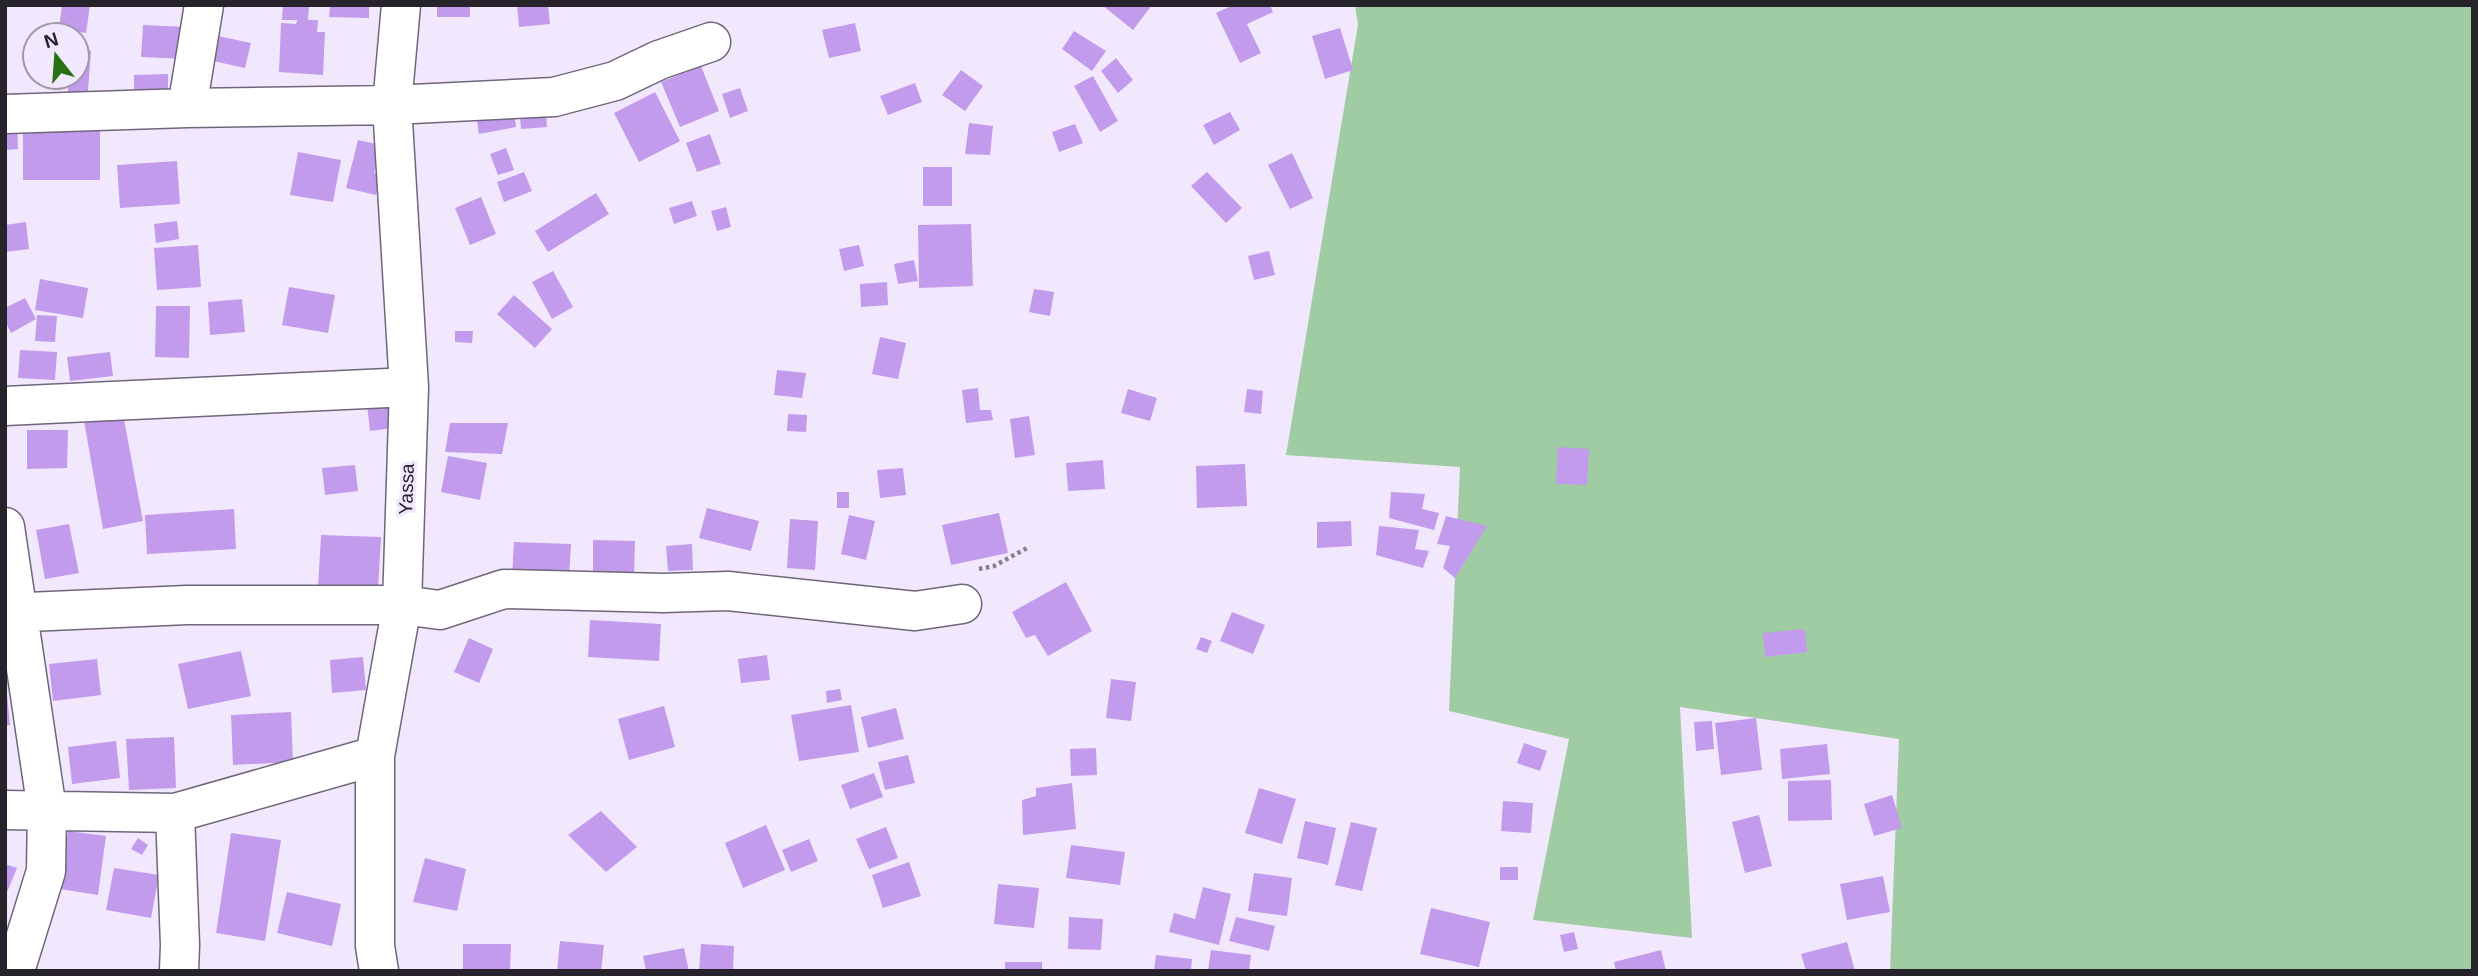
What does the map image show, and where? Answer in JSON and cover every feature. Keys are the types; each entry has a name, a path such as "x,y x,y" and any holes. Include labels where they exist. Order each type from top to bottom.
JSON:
{"street":[{"path":"187,108 204,5"},
{"name":"Yassa","path":"379,971 375,946 375,756 402,605 409,387 392,105 401,5"},
{"path":"5,114 392,105 554,97 615,82 659,61 710,42"},
{"path":"5,406 409,387"},
{"path":"5,527 11,612 47,810 46,872 15,971"},
{"path":"11,612 187,604 402,605 440,610 504,589 663,593 728,591 915,611 962,604"},
{"path":"5,810 174,813 375,756"},
{"path":"174,813 179,971"}],"green space":[{"path":"1355,5 2473,5 2473,971 1890,971 1899,739 1680,707 1692,938 1533,920 1569,739 1449,711 1460,467 1286,455 1358,25"}],"building":[{"path":"62,5 90,5 88,21 60,21"},
{"path":"283,5 309,5 308,20 318,20 317,32 325,32 323,75 279,72 281,23 296,24 297,20 282,20"},
{"path":"330,5 369,5 369,18 329,17"},
{"path":"437,5 470,5 470,17 437,17"},
{"path":"517,5 548,5 550,24 519,27"},
{"path":"1102,5 1152,5 1133,30"},
{"path":"1233,5 1270,5 1273,12 1247,24 1261,53 1240,63 1216,13"},
{"path":"855,23 861,51 829,58 822,30"},
{"path":"143,25 186,27 184,59 141,57"},
{"path":"1340,28 1353,70 1325,79 1312,36"},
{"path":"1074,31 1106,51 1092,71 1062,49"},
{"path":"218,36 251,43 245,68 213,61"},
{"path":"1116,58 1133,80 1118,93 1101,71"},
{"path":"701,66 719,111 680,127 661,82"},
{"path":"961,70 983,86 965,111 942,95"},
{"path":"168,74 168,94 134,95 134,75"},
{"path":"1093,76 1118,121 1100,132 1074,86"},
{"path":"915,83 922,102 888,115 880,96"},
{"path":"740,88 748,111 730,118 722,94"},
{"path":"68,91 88,91 87,104 67,103"},
{"path":"655,92 680,141 639,162 614,113"},
{"path":"513,103 516,127 479,134 475,109"},
{"path":"1230,112 1240,130 1214,145 1203,125"},
{"path":"546,113 547,127 521,129 520,115"},
{"path":"17,119 18,149 5,150 5,120"},
{"path":"969,123 993,126 990,155 965,154"},
{"path":"1075,124 1083,143 1059,152 1052,132"},
{"path":"23,130 100,130 100,180 23,180"},
{"path":"710,134 721,164 697,172 686,143"},
{"path":"358,140 381,145 374,173 381,174 376,195 346,188"},
{"path":"506,148 514,170 498,175 490,154"},
{"path":"298,152 341,160 333,202 290,195"},
{"path":"1292,153 1313,198 1290,209 1268,165"},
{"path":"177,161 180,204 120,208 117,165"},
{"path":"923,167 952,167 952,206 923,206"},
{"path":"524,172 532,191 504,202 497,182"},
{"path":"1207,172 1242,208 1226,223 1191,186"},
{"path":"596,193 609,214 548,252 535,231"},
{"path":"481,197 496,234 470,245 455,208"},
{"path":"692,201 697,216 674,224 669,208"},
{"path":"726,207 731,227 717,231 711,211"},
{"path":"177,221 179,239 156,243 154,224"},
{"path":"26,222 29,249 5,252 5,225"},
{"path":"971,224 973,286 919,288 918,225"},
{"path":"198,245 201,287 157,290 154,248"},
{"path":"859,245 864,266 844,271 839,249"},
{"path":"1269,251 1275,275 1254,280 1248,256"},
{"path":"914,260 918,281 898,284 894,264"},
{"path":"553,271 573,307 552,319 532,282"},
{"path":"40,279 88,288 83,318 35,310"},
{"path":"887,282 888,305 861,307 860,284"},
{"path":"289,287 335,295 328,333 282,325"},
{"path":"1034,289 1054,292 1050,316 1029,312"},
{"path":"514,295 552,329 535,348 497,314"},
{"path":"25,298 36,319 11,333 5,321 5,308"},
{"path":"242,299 245,332 210,335 208,302"},
{"path":"156,306 190,306 189,358 155,357"},
{"path":"37,315 57,316 55,342 35,341"},
{"path":"455,331 473,331 472,343 455,342"},
{"path":"880,337 906,343 898,379 872,374"},
{"path":"20,350 57,352 55,380 18,378"},
{"path":"110,352 113,376 70,381 67,357"},
{"path":"777,370 806,373 802,398 774,395"},
{"path":"978,388 980,410 991,410 993,420 966,423 962,390"},
{"path":"1128,389 1157,398 1150,421 1121,413"},
{"path":"1247,389 1263,391 1261,414 1244,412"},
{"path":"391,402 394,428 370,431 367,405"},
{"path":"123,414 143,521 103,529 84,421"},
{"path":"788,414 807,415 806,432 787,431"},
{"path":"1029,416 1035,455 1015,458 1010,419"},
{"path":"450,423 508,423 502,454 445,452"},
{"path":"27,430 68,430 67,468 27,469"},
{"path":"1558,447 1589,449 1587,485 1556,484"},
{"path":"448,456 487,463 480,500 441,492"},
{"path":"1103,460 1105,489 1068,491 1066,463"},
{"path":"1245,464 1247,506 1197,508 1196,466"},
{"path":"355,465 358,491 325,495 322,468"},
{"path":"903,468 906,495 880,498 877,470"},
{"path":"837,492 849,492 849,508 837,508"},
{"path":"1391,492 1425,494 1422,509 1439,513 1434,530 1389,518"},
{"path":"707,508 759,521 751,551 699,538"},
{"path":"234,509 236,549 147,554 145,515"},
{"path":"999,513 1008,553 951,565 942,525"},
{"path":"849,515 875,521 866,560 841,554"},
{"path":"1446,516 1487,526 1455,578 1443,568 1450,546 1437,544"},
{"path":"790,519 818,521 815,570 787,568"},
{"path":"1351,521 1352,546 1317,548 1317,522"},
{"path":"69,524 79,573 45,579 36,530"},
{"path":"1379,526 1419,530 1415,549 1429,551 1423,568 1376,555"},
{"path":"321,535 381,537 378,590 318,587"},
{"path":"593,540 635,541 634,577 593,577"},
{"path":"514,542 571,544 569,578 512,576"},
{"path":"692,544 693,570 668,571 666,546"},
{"path":"1066,582 1092,631 1048,656 1035,635 1026,638 1012,612"},
{"path":"1232,612 1265,625 1253,654 1220,641"},
{"path":"590,620 661,624 659,661 588,657"},
{"path":"1805,629 1807,652 1765,657 1763,633"},
{"path":"1201,637 1212,641 1207,653 1196,649"},
{"path":"469,638 493,649 479,683 454,672"},
{"path":"241,651 251,696 188,709 178,664"},
{"path":"767,655 770,680 741,683 738,659"},
{"path":"363,657 366,690 332,693 330,660"},
{"path":"97,659 101,695 53,701 49,664"},
{"path":"1111,679 1136,682 1131,721 1106,718"},
{"path":"840,689 842,700 827,703 826,691"},
{"path":"5,694 10,725 5,726"},
{"path":"851,705 859,752 799,761 791,715"},
{"path":"664,706 675,747 629,760 618,719"},
{"path":"896,708 904,739 868,748 861,717"},
{"path":"291,712 293,762 233,765 231,715"},
{"path":"1756,718 1762,770 1721,775 1715,723"},
{"path":"1712,721 1714,749 1696,751 1694,722"},
{"path":"174,737 176,788 129,790 126,739"},
{"path":"116,741 120,778 72,784 68,747"},
{"path":"1524,743 1547,751 1540,771 1517,763"},
{"path":"1827,744 1830,774 1782,779 1780,749"},
{"path":"1096,748 1097,775 1071,776 1070,749"},
{"path":"908,755 915,783 885,790 878,762"},
{"path":"874,773 883,797 850,809 841,785"},
{"path":"1831,780 1832,820 1788,821 1788,781"},
{"path":"1072,783 1076,829 1023,835 1022,800 1036,796 1036,788"},
{"path":"1259,788 1296,799 1282,844 1245,833"},
{"path":"1892,795 1902,828 1874,836 1864,804"},
{"path":"1503,801 1533,803 1531,833 1501,831"},
{"path":"601,811 637,847 606,872 568,835"},
{"path":"1759,815 1772,866 1745,873 1732,822"},
{"path":"1305,821 1336,828 1328,865 1297,858"},
{"path":"1351,822 1377,828 1362,891 1335,885"},
{"path":"766,825 785,870 743,888 725,843"},
{"path":"886,827 898,858 869,869 856,839"},
{"path":"68,831 106,836 98,895 60,889"},
{"path":"231,833 281,840 265,941 216,933"},
{"path":"138,838 148,845 142,855 131,849"},
{"path":"809,839 818,861 791,872 782,850"},
{"path":"1071,845 1125,852 1120,885 1066,878"},
{"path":"425,858 466,869 457,911 413,902"},
{"path":"909,862 921,896 883,908 872,875"},
{"path":"5,864 17,868 5,897"},
{"path":"1500,867 1518,867 1518,880 1500,880"},
{"path":"114,868 159,875 151,918 106,910"},
{"path":"1254,873 1292,878 1287,916 1248,911"},
{"path":"1883,876 1890,912 1847,920 1840,884"},
{"path":"998,884 1039,888 1034,928 994,924"},
{"path":"1203,887 1231,894 1219,945 1169,932 1174,913 1195,919"},
{"path":"287,892 341,904 332,946 277,933"},
{"path":"1431,908 1490,922 1479,967 1420,954"},
{"path":"1069,917 1103,919 1101,950 1068,949"},
{"path":"1236,917 1275,926 1269,951 1229,941"},
{"path":"1574,932 1578,949 1564,952 1560,935"},
{"path":"560,941 604,945 601,971 557,971"},
{"path":"1847,942 1855,971 1806,971 1801,954"},
{"path":"463,944 511,944 510,971 463,971"},
{"path":"701,944 734,946 733,971 699,971"},
{"path":"684,948 689,971 646,971 643,956"},
{"path":"1211,950 1251,955 1249,971 1208,971"},
{"path":"1661,950 1666,971 1616,971 1614,962"},
{"path":"1156,955 1192,959 1191,971 1154,971"},
{"path":"1005,962 1042,962 1042,971 1005,971"}]}
